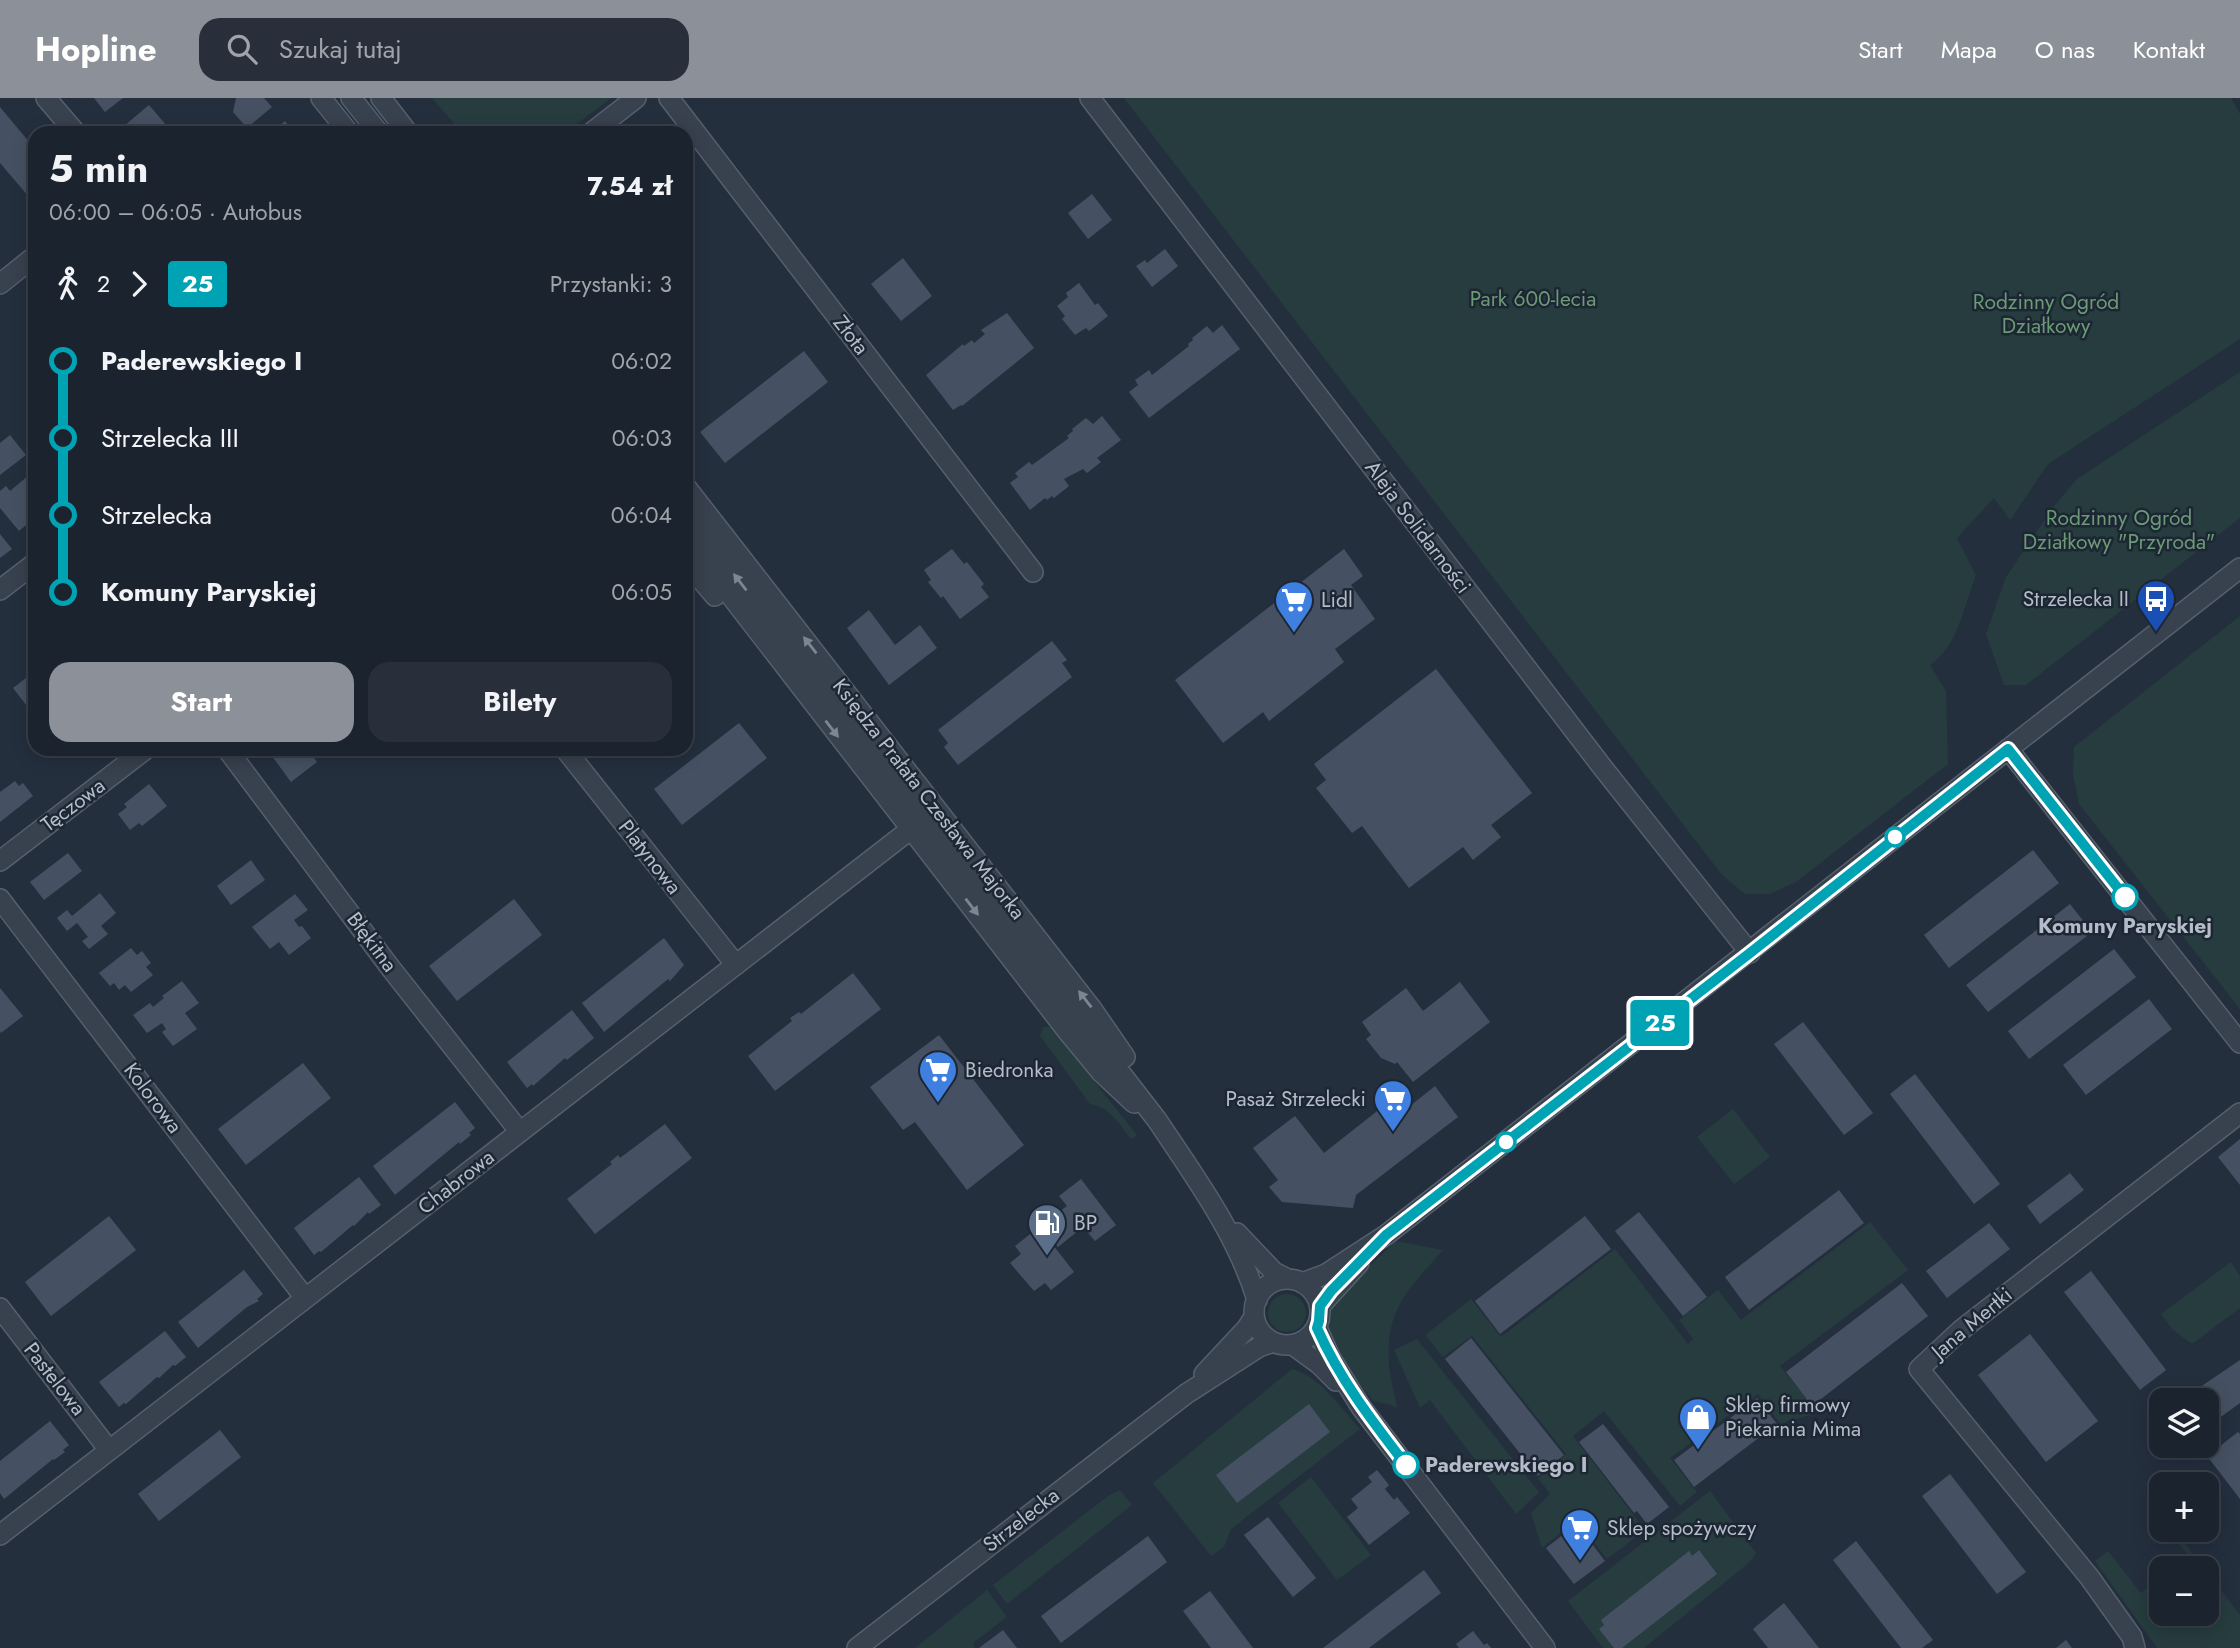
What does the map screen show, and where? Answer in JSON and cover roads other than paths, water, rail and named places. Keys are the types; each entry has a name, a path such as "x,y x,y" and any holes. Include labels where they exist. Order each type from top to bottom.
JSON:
{"street":[{"path":"46,98 70,126"},
{"path":"321,98 343,126"},
{"path":"351,98 373,126"},
{"path":"381,98 403,126"},
{"path":"600,126 636,98"},
{"name":"Złota","path":"669,98 691,126"},
{"name":"Aleja Solidarności","path":"1090,98 1603,768 1750,953"},
{"name":"Złota","path":"693,129 1033,572"},
{"path":"0,284 28,262"},
{"name":"Księdza Prałata Czesława Majorka","path":"693,496 1092,1009 1139,1078 1157,1120"},
{"name":"Księdza Prałata Czesława Majorka","path":"693,521 1157,1120 1217,1211 1248,1269 1256,1308"},
{"name":"Księdza Prałata Czesława Majorka","path":"693,547 780,663 1101,1072 1122,1093 1157,1120"},
{"path":"0,590 28,568"},
{"path":"1362,1407 1319,1364 1293,1345 1273,1342 1260,1332 1256,1308 1266,1287 1280,1280 1295,1281 1326,1274 1386,1235 2240,568"},
{"name":"Księdza Prałata Czesława Majorka","path":"693,570 737,621 780,663"},
{"path":"2008,749 2240,1043"},
{"name":"Tęczowa","path":"0,861 137,756"},
{"name":"Błękitna","path":"232,756 390,966 520,1132"},
{"name":"Platynowa","path":"571,756 736,965"},
{"name":"Chabrowa","path":"0,1535 911,829"},
{"name":"Kolorowa","path":"0,898 305,1298"},
{"name":"Jana Mertki","path":"2135,1648 2132,1637 2091,1578 1919,1369 1961,1330 2240,1113"},
{"name":"Księdza Prałata Czesława Majorka","path":"1217,1211 1274,1272 1295,1281"},
{"path":"1320,1306 1331,1291 1386,1235"},
{"path":"1293,1345 1311,1336 1317,1328 1320,1306 1313,1292 1295,1281"},
{"name":"Pastelowa","path":"0,1308 109,1450"},
{"name":"Strzelecka","path":"1186,1394 1247,1328 1256,1308"},
{"path":"1317,1328 1330,1357 1362,1407 1545,1648"},
{"name":"Strzelecka","path":"858,1648 1186,1394 1252,1351 1273,1342"}],"place":[{"name":"Strzelecka II","path":"2156,633"},
{"name":"Lidl","path":"1294,634"},
{"name":"Komuny Paryskiej","path":"2125,897"},
{"name":"Biedronka","path":"938,1104"},
{"name":"Pasaż Strzelecki","path":"1393,1133"},
{"name":"BP","path":"1047,1257"},
{"name":"Sklep firmowy Piekarnia Mima","path":"1698,1451"},
{"name":"Paderewskiego I","path":"1406,1465"},
{"name":"Sklep spożywczy","path":"1580,1562"}],"park label":[{"name":"Park 600-lecia","path":"1533,299"},
{"name":"Rodzinny Ogród Działkowy","path":"2046,314"},
{"name":"Rodzinny Ogród Działkowy \"Przyroda\"","path":"2119,530"}]}
